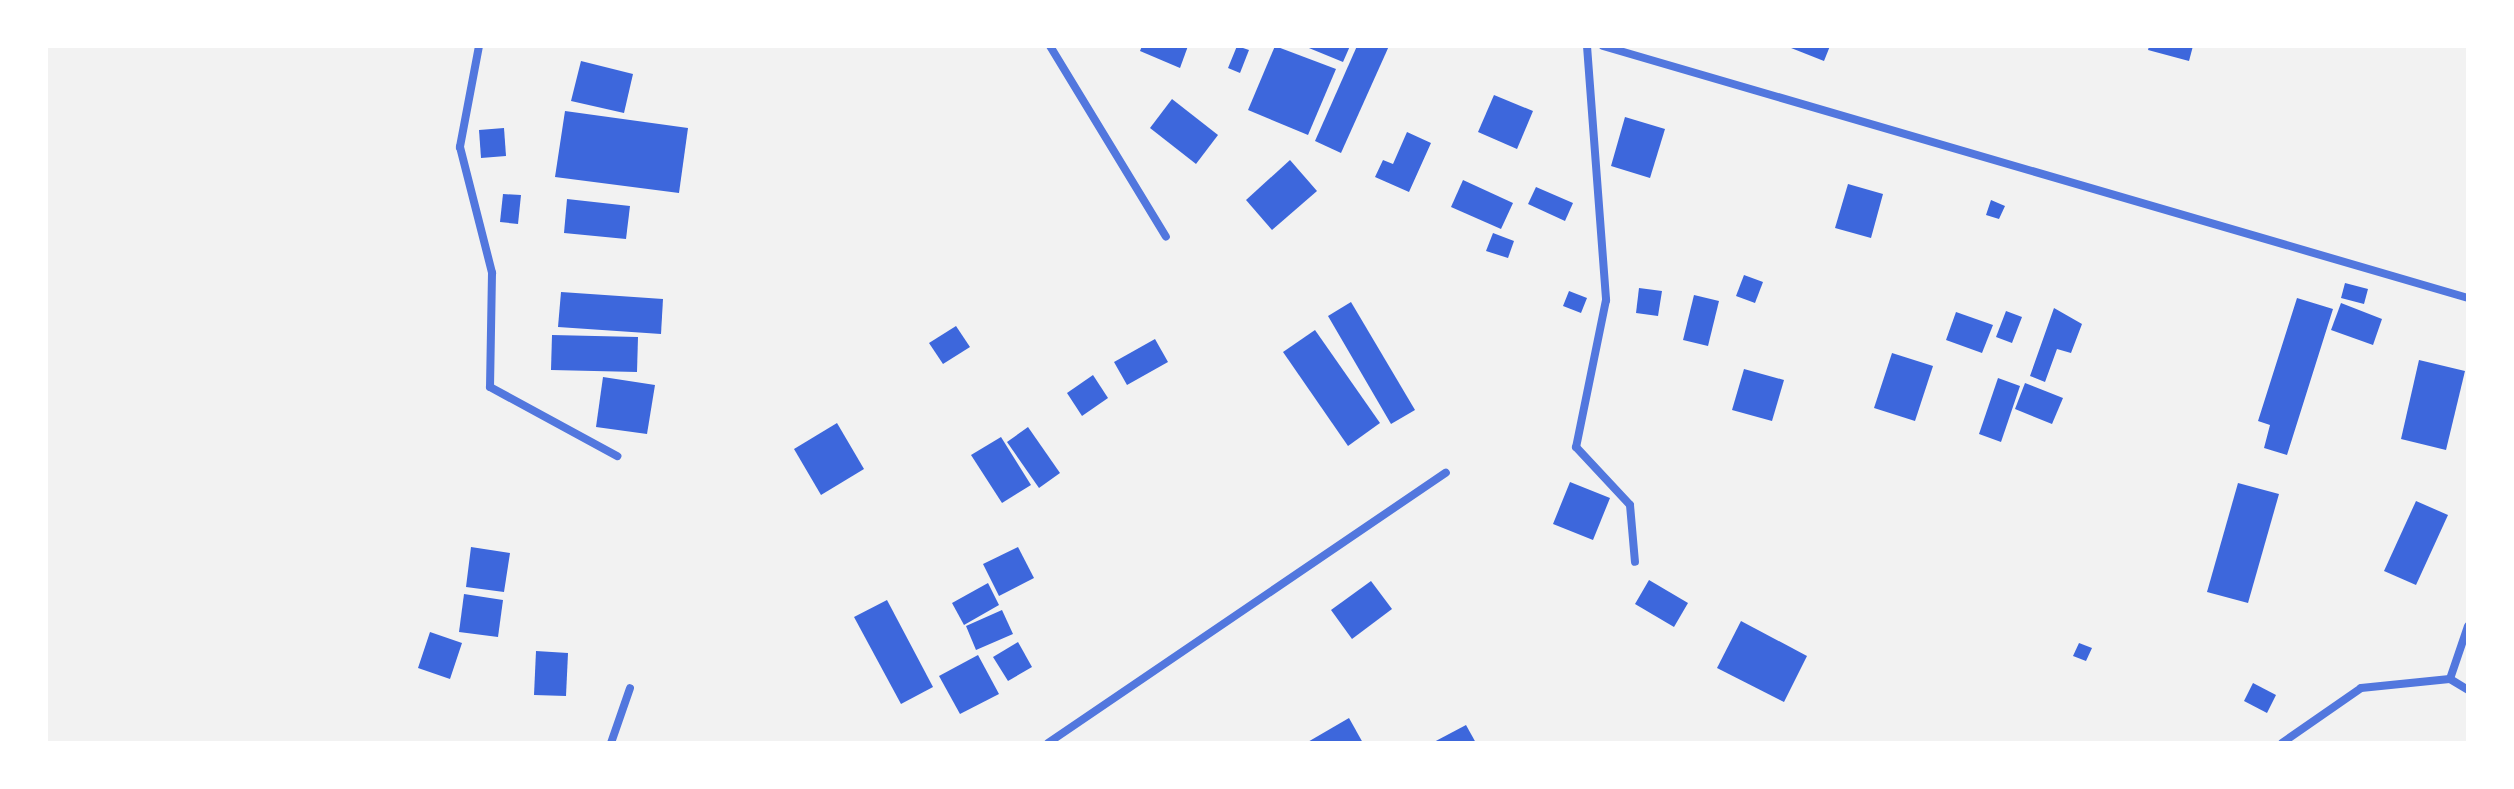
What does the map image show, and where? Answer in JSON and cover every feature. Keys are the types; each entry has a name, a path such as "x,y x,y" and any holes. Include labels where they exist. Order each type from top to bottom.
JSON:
{"street":[{"path":"479,46 460,147 492,273 490,387 617,456"},
{"path":"1050,46 1166,237"},
{"path":"1587,46 1606,300 1576,447 1630,505 1635,562"},
{"path":"1603,46 2468,298"},
{"path":"1048,743 1446,473"},
{"path":"2450,679 2468,626"},
{"path":"2282,743 2361,688 2450,679 2468,690"},
{"path":"611,743 630,688"}],"building":[{"path":"1142,46 1188,46 1180,68 1140,51"},
{"path":"1237,46 1249,50 1240,73 1228,68"},
{"path":"1275,46 1336,69 1308,135 1248,110"},
{"path":"1304,46 1350,46 1343,62"},
{"path":"1357,46 1389,46 1341,153 1315,141"},
{"path":"1786,46 1830,46 1824,61"},
{"path":"2149,46 2193,46 2189,61 2148,50"},
{"path":"581,61 633,74 624,113 571,101"},
{"path":"1494,95 1533,111 1517,149 1478,132"},
{"path":"1172,99 1218,135 1196,164 1150,128"},
{"path":"565,111 688,128 679,193 555,177"},
{"path":"1625,117 1665,129 1650,178 1611,166"},
{"path":"504,128 506,156 481,158 479,130"},
{"path":"1407,132 1431,143 1409,192 1375,177 1383,160 1393,164"},
{"path":"1290,160 1317,191 1272,230 1246,200"},
{"path":"1463,180 1513,203 1501,229 1451,207"},
{"path":"1848,184 1883,194 1871,238 1835,228"},
{"path":"1536,187 1573,203 1565,221 1528,204"},
{"path":"503,194 521,195 518,224 500,222"},
{"path":"567,199 630,206 626,239 564,233"},
{"path":"1991,200 2005,206 1999,219 1986,215"},
{"path":"1493,233 1514,241 1508,258 1486,251"},
{"path":"1744,275 1763,282 1755,303 1736,296"},
{"path":"2345,283 2368,289 2364,304 2341,298"},
{"path":"1639,288 1662,291 1658,316 1636,313"},
{"path":"1569,291 1587,298 1581,313 1563,306"},
{"path":"561,292 663,299 661,334 558,327"},
{"path":"1694,295 1719,301 1708,346 1683,340"},
{"path":"2297,298 2333,309 2287,455 2264,448 2270,425 2258,421"},
{"path":"1351,302 1415,410 1391,424 1328,316"},
{"path":"2341,303 2382,319 2373,345 2331,330"},
{"path":"2054,308 2082,324 2071,353 2057,349 2045,382 2030,376"},
{"path":"2006,311 2022,317 2012,343 1996,337"},
{"path":"1956,312 1993,325 1982,353 1946,340"},
{"path":"956,326 970,347 943,364 929,343"},
{"path":"1315,330 1380,423 1348,446 1283,352"},
{"path":"552,335 638,337 637,372 551,370"},
{"path":"1155,339 1168,362 1127,385 1114,362"},
{"path":"1892,353 1933,366 1915,421 1874,408"},
{"path":"2419,360 2465,371 2446,450 2401,439"},
{"path":"1744,369 1784,380 1772,421 1732,410"},
{"path":"1093,375 1108,398 1082,416 1067,393"},
{"path":"603,377 655,385 647,434 596,427"},
{"path":"1998,378 2020,386 2001,442 1979,434"},
{"path":"2025,383 2063,398 2052,424 2015,409"},
{"path":"837,423 864,469 821,495 794,449"},
{"path":"1028,427 1060,473 1039,488 1007,442"},
{"path":"1001,437 1031,485 1002,503 971,455"},
{"path":"1570,482 1610,498 1593,540 1553,524"},
{"path":"2238,483 2279,494 2248,603 2207,592"},
{"path":"2416,501 2448,515 2416,585 2384,571"},
{"path":"471,547 510,553 504,592 466,587"},
{"path":"1018,547 1034,578 999,596 983,564"},
{"path":"1649,580 1688,603 1674,627 1635,604"},
{"path":"1371,581 1392,609 1352,639 1331,610"},
{"path":"988,583 999,605 964,625 952,603"},
{"path":"464,594 503,600 498,637 459,632"},
{"path":"887,600 933,687 901,704 854,617"},
{"path":"1002,610 1013,634 976,650 966,626"},
{"path":"1741,621 1807,656 1784,702 1717,668"},
{"path":"430,632 462,643 450,679 418,668"},
{"path":"1018,642 1032,667 1008,681 993,657"},
{"path":"2079,643 2092,648 2086,661 2073,656"},
{"path":"536,651 568,653 566,696 534,695"},
{"path":"978,655 999,694 960,714 939,676"},
{"path":"2253,683 2276,695 2267,713 2244,701"},
{"path":"1349,718 1363,743 1306,743"},
{"path":"1466,725 1476,743 1432,743"}]}
